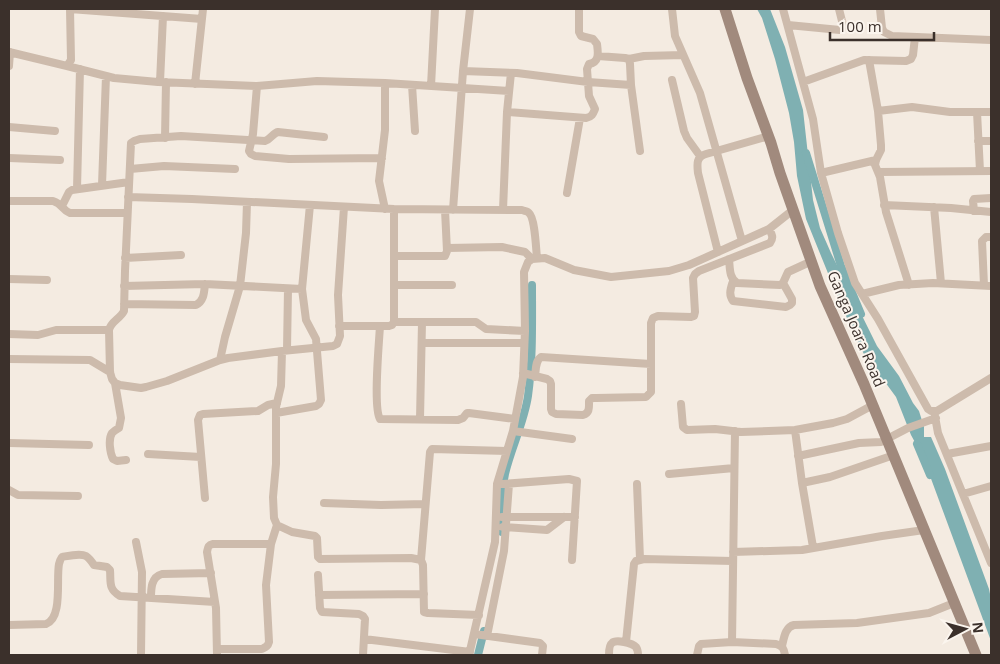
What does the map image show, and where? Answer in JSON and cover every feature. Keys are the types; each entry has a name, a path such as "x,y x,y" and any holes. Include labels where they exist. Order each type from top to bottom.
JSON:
{"main road":[{"name":"Ganga Joara Road","path":"725,9 744,71 769,136 820,286 873,405 976,655"}],"street":[{"path":"67,66 71,60 70,9 202,19"},
{"path":"195,84 203,9"},
{"path":"431,86 435,9"},
{"path":"394,256 445,256 447,254 449,210 470,9"},
{"path":"507,112 580,118 591,117 595,109 589,96 587,69 598,56 597,44 593,39 581,36 579,32 579,9"},
{"path":"672,9 674,32 700,93 742,241"},
{"path":"783,9 813,119 821,174 855,283 878,319 928,409 935,415 938,433 989,552 991,563"},
{"path":"788,25 840,30 843,25 839,9"},
{"path":"880,9 882,28 884,32 892,36 991,40"},
{"path":"163,16 165,138"},
{"path":"803,82 857,62 869,60 906,61 911,59 915,37"},
{"path":"9,66 9,52 114,78 163,82 257,86 317,81 385,83 509,91"},
{"path":"598,56 629,59 644,56 683,55"},
{"path":"629,59 640,151"},
{"path":"869,60 878,111 881,145 876,165 888,220 909,285"},
{"path":"77,189 80,69"},
{"path":"463,70 632,85"},
{"path":"503,210 510,73"},
{"path":"102,185 106,76"},
{"path":"672,80 684,131 700,156"},
{"path":"385,83 385,130 379,182 385,209"},
{"path":"412,85 415,131"},
{"path":"257,86 252,141 249,151 251,154 288,159 382,158"},
{"path":"878,111 912,107 950,112 991,112"},
{"path":"977,112 980,171"},
{"path":"567,193 580,118"},
{"path":"9,127 55,131"},
{"path":"126,460 113,459 110,453 110,436 113,431 119,428 121,418 115,384 110,372 109,330 110,325 122,316 124,311 131,143 134,140 140,139 190,136 265,141 278,132 324,137"},
{"path":"718,252 698,173 698,159 700,156 717,150 769,136"},
{"path":"978,141 991,141"},
{"path":"9,158 60,160"},
{"path":"821,174 876,160"},
{"path":"130,169 164,166 235,169"},
{"path":"879,172 991,172"},
{"path":"62,206 72,190 129,182"},
{"path":"128,197 385,209 522,210 531,213 533,220 534,258 526,266 524,272 525,331 523,373 513,430 497,484 502,517"},
{"path":"974,211 974,199 991,198"},
{"path":"9,201 53,201 70,213 127,213"},
{"path":"220,360 240,286 246,233 247,202"},
{"path":"884,204 991,212"},
{"path":"276,412 316,406 321,400 318,347 306,320 302,289 310,205"},
{"path":"115,384 146,387 167,381 220,360 337,344 340,336 338,295 344,207"},
{"path":"934,207 941,283"},
{"path":"394,209 394,322"},
{"path":"447,248 502,247 526,252 534,258 545,258 574,270 616,278 669,271 689,265 769,229 793,210"},
{"path":"523,373 550,381 550,409 556,414 583,416 589,411 592,398 649,395 651,392 653,318 658,316 691,318 694,316 693,278 695,274 770,243 773,236 769,229"},
{"path":"862,294 899,285 941,283 988,285 982,241 986,236 991,236"},
{"path":"125,258 180,255"},
{"path":"729,259 731,277 737,284 780,285 783,283 788,272 812,261"},
{"path":"9,279 47,280"},
{"path":"733,280 730,297 733,301 786,307 790,305 792,299 783,283"},
{"path":"124,286 205,284 302,289"},
{"path":"124,304 196,305 203,299 205,284"},
{"path":"394,285 452,285"},
{"path":"271,544 209,545 208,547 207,552 215,602 217,652 262,648 268,645 266,585 271,544 277,525 274,518 273,497 276,464 276,412 281,386 288,288"},
{"path":"339,326 389,326 394,322 476,322 486,330 525,331"},
{"path":"420,419 422,322"},
{"path":"380,326 377,400 378,416 380,419 458,420 469,413 515,420"},
{"path":"9,334 38,336 56,330 109,330"},
{"path":"422,343 524,343"},
{"path":"535,377 537,362 541,357 651,364"},
{"path":"9,359 90,360 110,372"},
{"path":"798,456 859,443 881,442 924,422 991,378"},
{"path":"205,498 198,420 200,415 258,411 268,405 277,403"},
{"path":"681,404 683,427 687,430 715,429 735,431 795,430 833,423 847,419 873,405"},
{"path":"513,430 572,439"},
{"path":"795,430 813,547"},
{"path":"732,642 735,431"},
{"path":"9,443 89,445"},
{"path":"947,454 991,446"},
{"path":"479,615 424,612 423,565 421,560 430,452 432,449 507,451"},
{"path":"148,454 201,457"},
{"path":"802,483 830,477 894,455"},
{"path":"669,474 734,468"},
{"path":"497,484 569,479 577,481 572,560"},
{"path":"481,635 479,615 501,527 509,484"},
{"path":"637,484 640,559"},
{"path":"963,494 991,486"},
{"path":"9,490 18,495 78,496"},
{"path":"324,503 425,504"},
{"path":"502,517 575,517"},
{"path":"501,527 547,530 564,517"},
{"path":"277,525 292,532 315,536 317,538 318,557 320,559 411,558 421,560"},
{"path":"364,640 470,654 481,635 504,557 501,527"},
{"path":"733,552 795,550 924,530"},
{"path":"136,542 142,572 141,655"},
{"path":"9,625 46,624 51,622 54,617 59,587 59,564 62,557 83,555 88,557 94,565 107,567 110,570 113,593 120,596 215,602"},
{"path":"626,642 634,564 636,561 640,559 733,560"},
{"path":"151,598 152,585 158,575 210,573"},
{"path":"318,575 320,608 322,612 359,614 365,619 363,655"},
{"path":"319,595 424,594"},
{"path":"785,655 782,646 787,629 790,626 857,623 929,613 954,602"},
{"path":"481,635 540,643 542,655"},
{"path":"609,655 610,645 614,641 626,642 635,646 638,655"},
{"path":"697,655 699,646 702,644 732,642 776,644 782,646"}],"water":[{"path":"757,9 770,9 785,47 803,110 813,200 820,228 877,346 899,376 919,411 924,427 924,437 931,437 945,469 989,589 991,599 991,641 923,457 911,435 896,397 885,382 875,375 856,339 806,219 797,176 789,113 775,59 762,18"}],"waterway":[{"path":"806,153 841,266 861,314"},
{"path":"502,532 505,474 524,416 530,382 532,285"},
{"path":"917,444 930,475"},
{"path":"478,655 484,631"}]}
